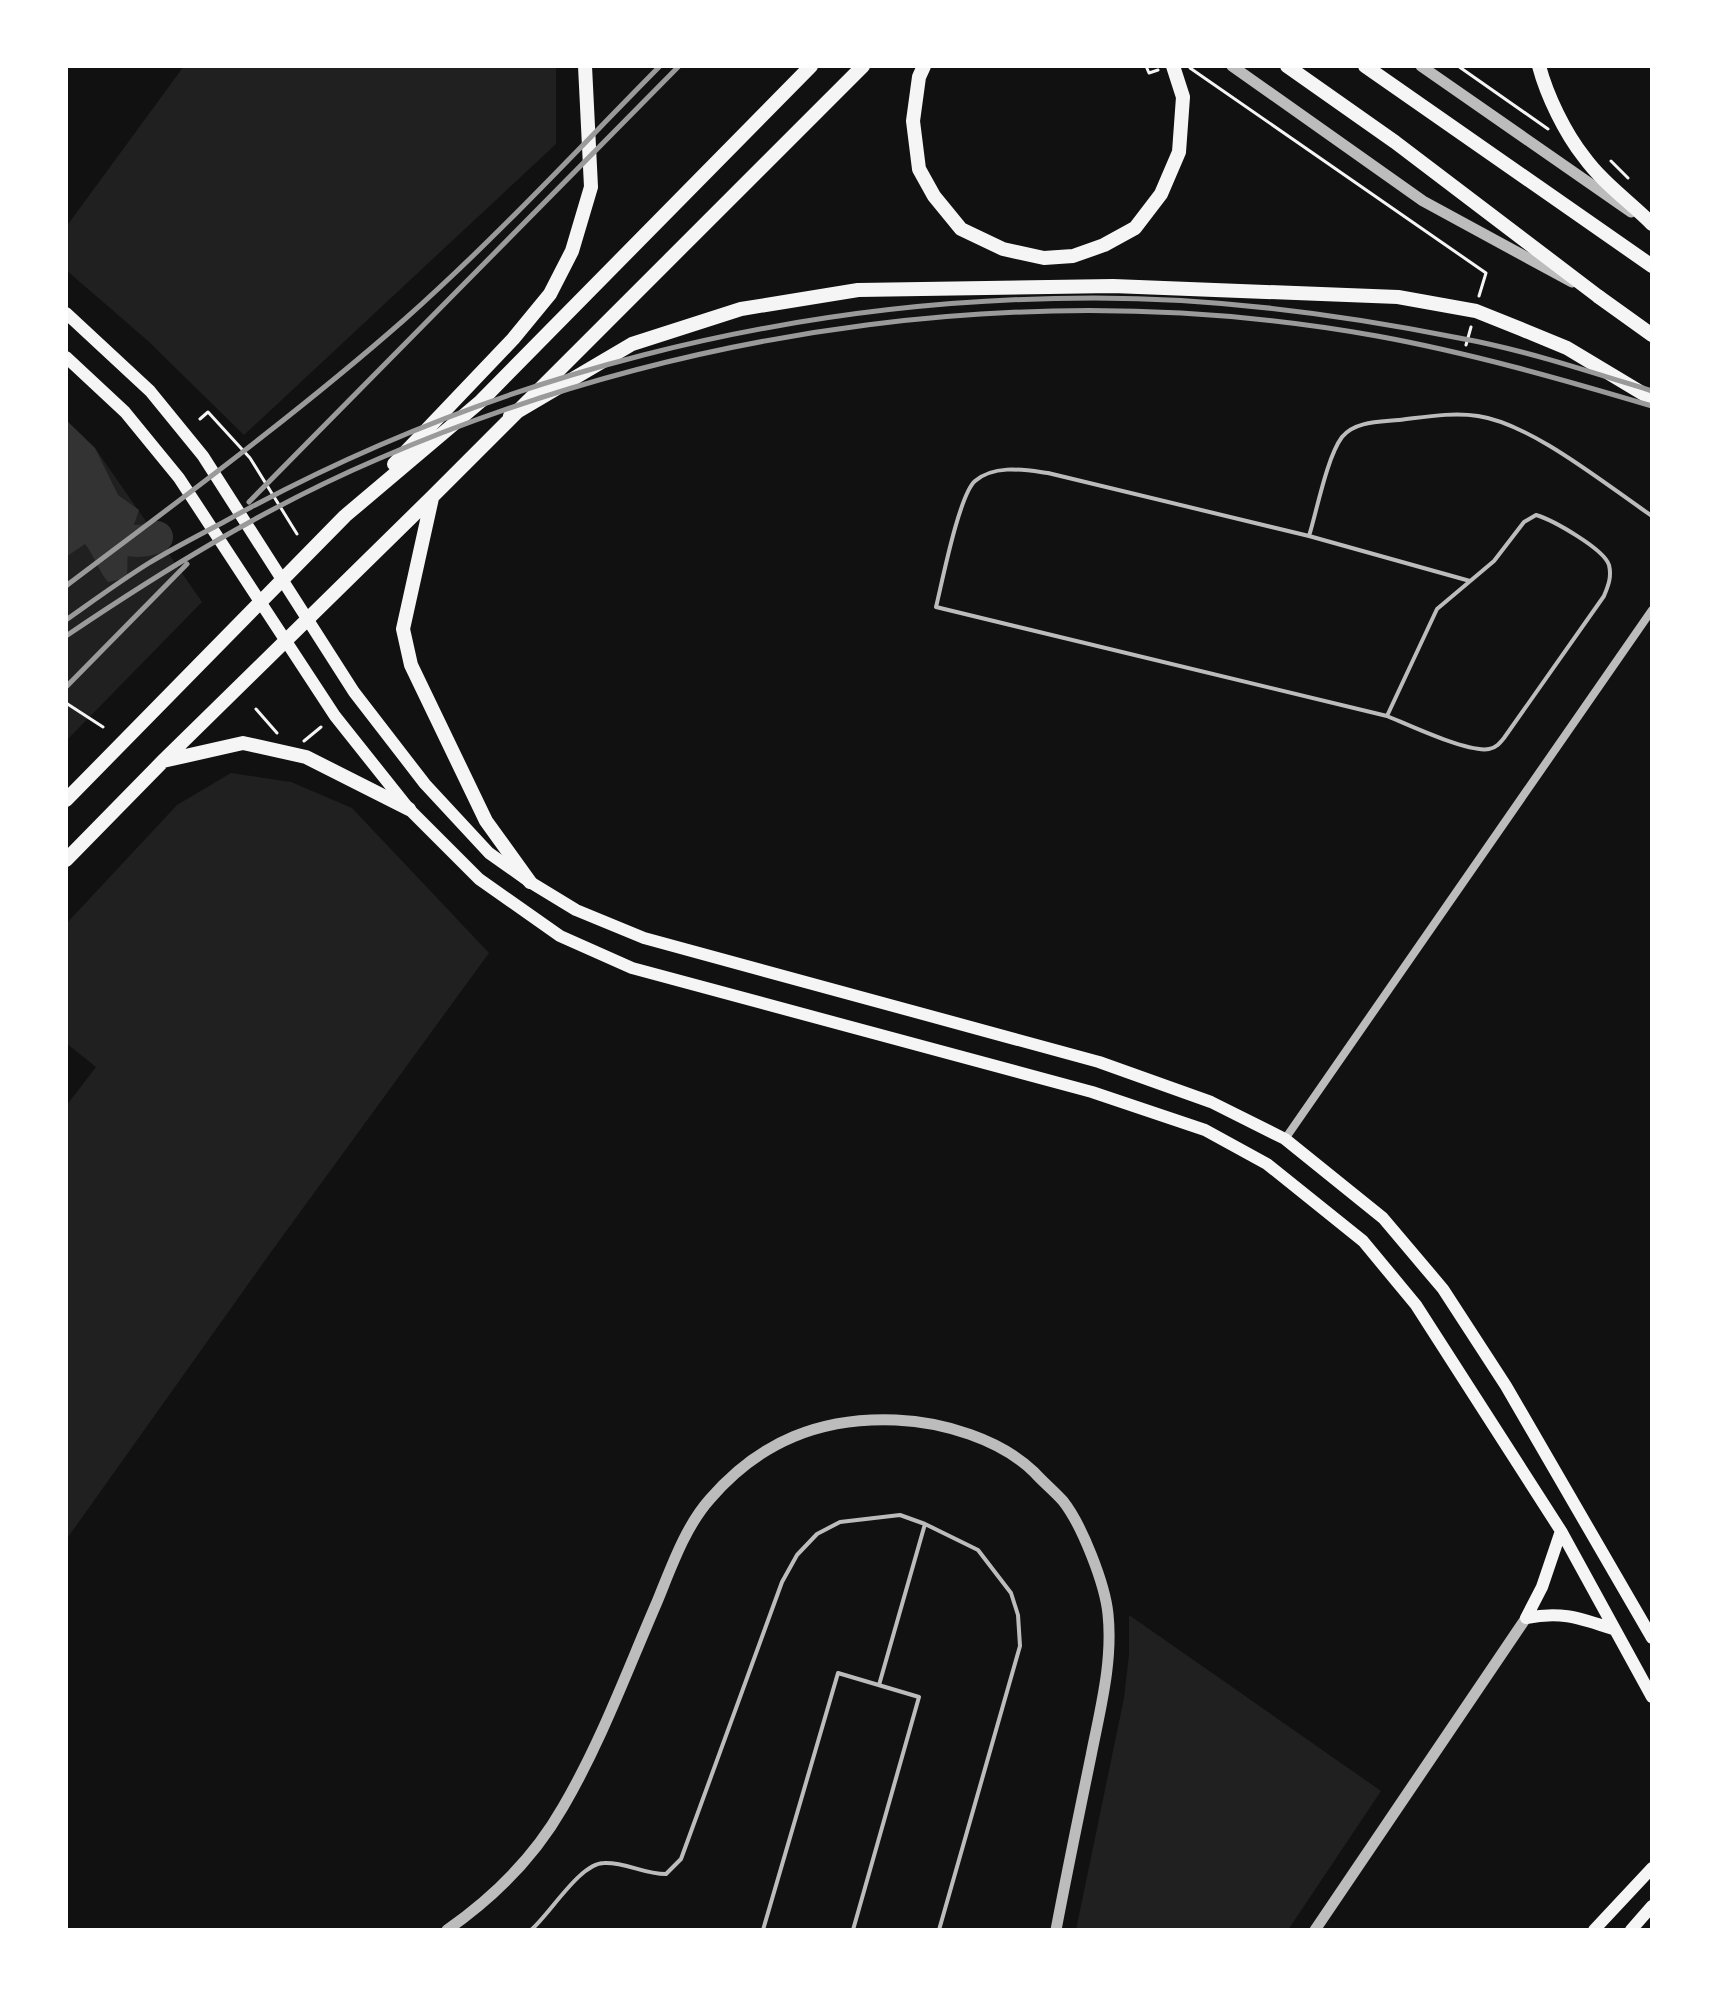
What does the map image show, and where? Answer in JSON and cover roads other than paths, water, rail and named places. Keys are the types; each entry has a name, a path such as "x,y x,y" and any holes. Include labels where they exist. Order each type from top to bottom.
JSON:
{"main road":[{"path":"66,800 345,516 513,339 550,294 572,251 591,187 585,66"},
{"path":"345,516 481,401 811,66"},
{"path":"66,860 863,66"},
{"path":"924,66 919,77 913,121 919,169 934,196 961,229 1003,249 1044,258 1073,256 1115,239 1135,228 1161,194 1179,152 1183,97 1173,66"},
{"path":"1287,66 1395,142 1652,335"},
{"path":"1365,66 1652,266"},
{"path":"1539,66 1566,128 1584,158 1652,225"},
{"path":"510,416 632,344 741,309 858,290 1144,287 1398,297 1476,311 1567,348 1652,399"},
{"path":"66,313 150,391 203,456 354,692 425,784 489,853 530,882 576,910 644,938 1099,1062 1211,1102 1285,1139 1383,1218 1443,1289 1506,1386 1652,1638"},
{"path":"66,357 125,412 179,478 335,716 409,809 479,879 560,936 632,968 1092,1092 1205,1130 1267,1164 1363,1241 1416,1305 1561,1531 1652,1697"},
{"path":"432,497 403,629 411,665 486,821 530,882"},
{"path":"163,761 243,743 306,757 409,809"},
{"path":"1526,1618 1542,1587 1561,1531"},
{"path":"1526,1618 1552,1613 1578,1617 1613,1629"},
{"path":"1594,1930 1652,1868"},
{"path":"1631,1930 1652,1906"}],"street":[{"path":"1232,66 1423,201 1599,297"},
{"path":"1421,66 1652,225"},
{"path":"1285,1139 1652,610"},
{"path":"447,1930 503,1885 562,1810 590,1757 680,1549 707,1501 746,1462 802,1431 862,1418 924,1421 982,1439 1026,1464 1064,1503 1090,1550 1108,1613 1107,1677 1056,1930"},
{"path":"1315,1930 1526,1618"}],"lane":[{"path":"1309,536 1334,452 1343,435 1359,424 1444,415 1478,416 1510,424 1652,516"},
{"path":"1387,716 1437,609 1494,561 1524,522 1536,515 1547,518 1599,552 1608,563 1610,580 1604,596 1496,746 1484,749 1443,740 1387,716 936,607 960,512 974,482 991,473 1015,468 1048,473 1309,536 1470,581"},
{"path":"531,1930 585,1871 602,1862 649,1874 666,1874 681,1859 782,1582 797,1555 817,1534 840,1522 900,1515 978,1550 1011,1593 1018,1615 1020,1646 939,1930"},
{"path":"879,1685 925,1524"},
{"path":"763,1930 838,1673 919,1697 853,1930"}],"waterway":[{"path":"66,515 122,539 134,541 157,537"}],"railway":[{"path":"66,586 281,422 405,319 503,226 660,66"},
{"path":"249,502 679,66"},
{"path":"66,620 138,570 185,543 323,471 427,425 534,387 643,355 754,330 867,312 980,302 1094,298 1232,304 1369,322 1484,343 1652,391"},
{"path":"66,636 179,563 297,497 378,459 496,413 618,375 742,345 868,325 996,313 1124,311 1251,319 1377,336 1446,350 1652,406"},
{"path":"66,687 187,564"}]}
